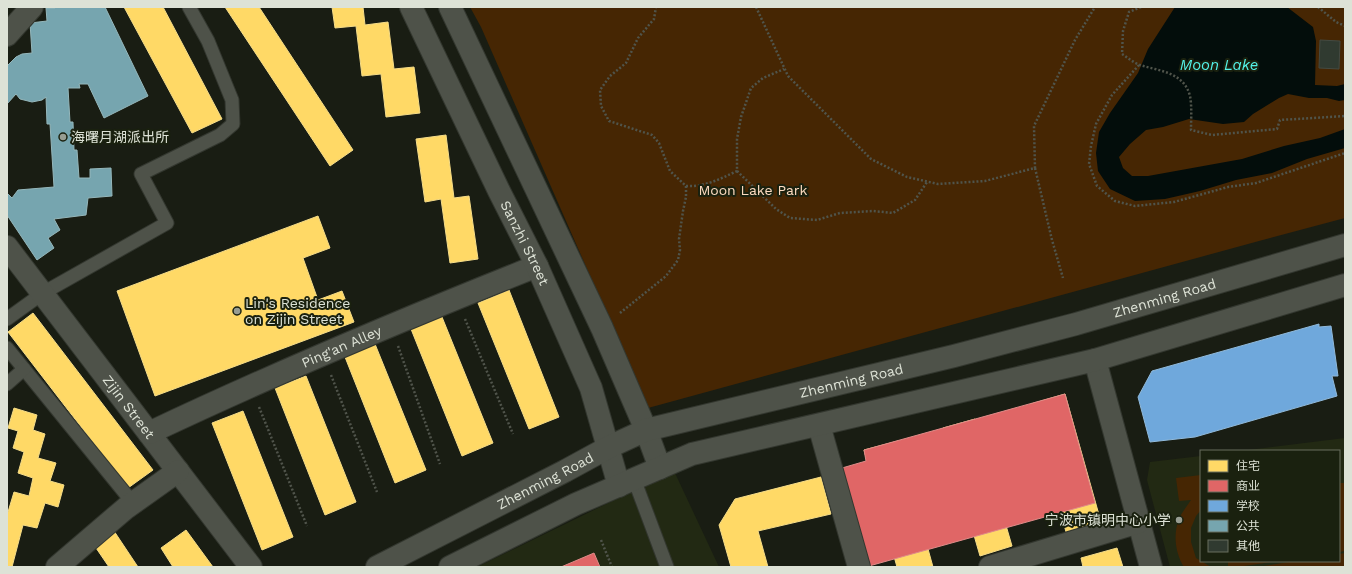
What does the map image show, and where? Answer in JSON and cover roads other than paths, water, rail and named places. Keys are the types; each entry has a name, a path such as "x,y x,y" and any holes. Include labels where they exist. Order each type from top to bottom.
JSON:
{"main road":[{"path":"7,35 32,7"},
{"name":"Sanzhi Street","path":"411,7 499,191 537,266 592,392 608,447 626,483"},
{"path":"450,7 602,328 646,430 660,468"},
{"name":"Zijin Street","path":"7,246 251,567"},
{"name":"Zhenming Road","path":"377,567 558,475 608,447 646,430 954,356 1076,324 1345,246"},
{"name":"Ping'an Alley","path":"149,433 251,386 457,298 537,266"},
{"path":"450,567 576,504 692,454 1095,360 1345,285"},
{"path":"1095,360 1152,567"},
{"path":"819,425 859,567"},
{"path":"57,567 133,504 178,471"},
{"path":"990,567 1139,522"}],"lane":[{"path":"7,319 43,293 168,223 142,174 220,135 233,124 232,100 208,40 189,7"},
{"path":"7,348 133,504"},
{"path":"7,384 24,369"},
{"path":"626,483 667,567"}],"water":[{"name":"Moon Lake","path":"1175,7 1287,7 1313,27 1316,41 1315,85 1337,86 1345,84 1345,100 1339,101 1327,98 1309,98 1288,94 1253,114 1244,122 1223,124 1189,119 1163,127 1146,130 1130,144 1119,157 1123,168 1132,176 1148,176 1242,159 1284,146 1320,138 1345,129 1345,148 1307,159 1272,173 1236,180 1200,191 1165,199 1135,201 1110,189 1098,171 1096,153 1099,132 1110,113 1138,73 1148,49"}],"place":[{"name":"海曙月湖派出所","path":"63,137"},
{"name":"Lin's Residence on Zijin Street","path":"237,311"},
{"name":"宁波市镇明中心小学","path":"1179,520"}],"park label":[{"name":"Moon Lake Park","path":"753,190"}]}
